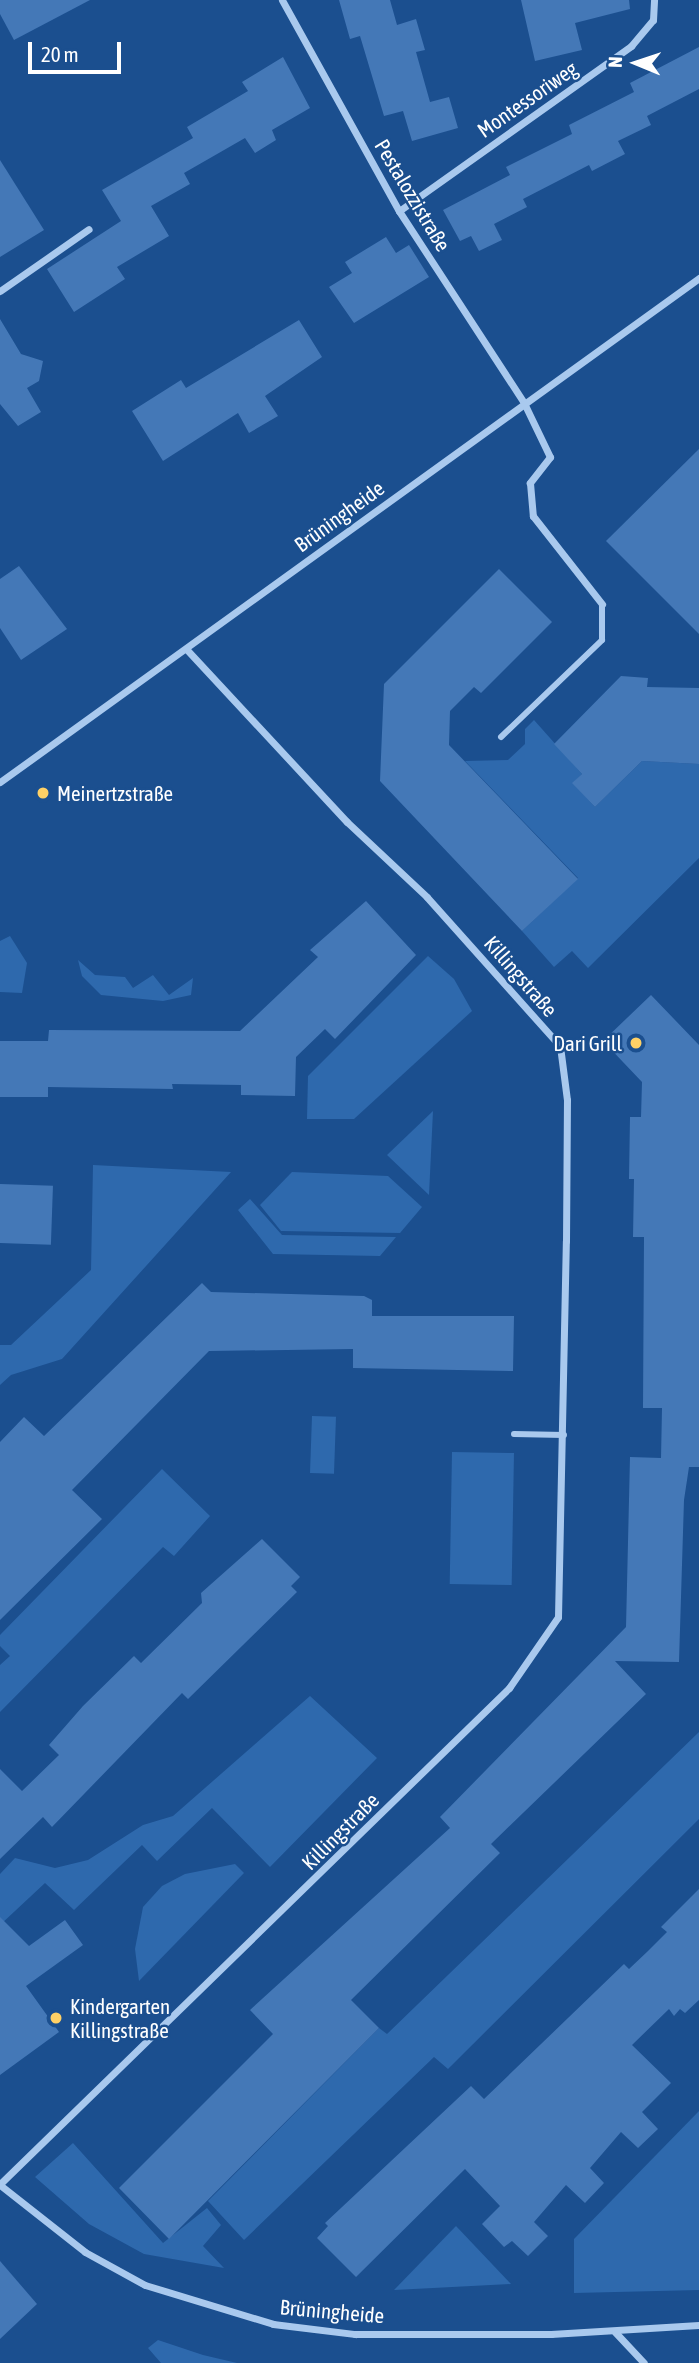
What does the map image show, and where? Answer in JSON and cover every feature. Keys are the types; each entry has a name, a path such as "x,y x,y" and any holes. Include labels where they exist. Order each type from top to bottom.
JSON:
{"street":[{"name":"Pestalozzistraße","path":"282,0 399,211 524,403 550,457 530,483 533,516 601,604"},
{"name":"Montessoriweg","path":"399,211 631,46 653,20 654,0"},
{"path":"0,292 89,229"},
{"name":"Brüningheide","path":"0,782 699,278"},
{"path":"500,737 602,640 601,604"},
{"name":"Killingstraße","path":"0,2184 509,1688 558,1617 564,1434 567,1100 560,1046 427,897 347,822 186,649"},
{"path":"514,1434 564,1434"},
{"name":"Brüningheide","path":"0,2184 85,2252 145,2285 222,2312 355,2334 614,2331 699,2325"},
{"path":"614,2331 644,2363"}],"shaded area":[{"path":"534,720 582,774 573,783 595,807 642,761 699,764 699,858 588,968 572,951 554,967 522,931 578,878 465,761 508,760 525,744 525,729"},
{"path":"10,936 27,963 22,993 0,992 0,941"},
{"path":"428,956 454,979 472,1011 354,1119 307,1119 308,1076"},
{"path":"78,960 95,975 125,977 133,988 153,975 169,995 193,978 191,995 163,1001 101,995 82,976"},
{"path":"433,1111 429,1195 387,1155"},
{"path":"93,1165 231,1172 62,1359 11,1375 0,1385 0,1345 11,1345 91,1270"},
{"path":"292,1172 388,1176 422,1207 400,1233 281,1231 260,1205"},
{"path":"250,1199 282,1235 396,1237 380,1256 273,1254 238,1210"},
{"path":"312,1416 336,1417 334,1474 310,1473"},
{"path":"452,1452 514,1453 512,1585 450,1584"},
{"path":"162,1469 210,1516 174,1556 163,1547 0,1712 0,1665 10,1656 0,1646 0,1635"},
{"path":"310,1696 377,1758 270,1867 212,1808 157,1861 142,1845 74,1910 45,1883 0,1925 0,1874 15,1858 55,1868 88,1860 143,1825 173,1816"},
{"path":"699,1732 699,1819 448,2069 434,2057 244,2240 208,2201 379,2028 387,2034"},
{"path":"235,1864 244,1873 139,1981 135,1949 143,1907 162,1886 185,1874"},
{"path":"699,2111 699,2290 574,2293 574,2239"},
{"path":"73,2143 163,2243 207,2208 221,2225 203,2246 224,2268 144,2254 89,2224 35,2177"},
{"path":"456,2226 511,2284 394,2290"},
{"path":"158,2340 237,2363 161,2363 148,2348"}],"building":[{"path":"0,0 90,0 14,40 0,14"},
{"path":"339,0 390,0 397,25 416,19 425,50 416,52 430,102 449,97 458,128 412,141 403,111 384,116 360,36 350,39"},
{"path":"521,0 629,0 630,9 575,23 582,50 535,61"},
{"path":"699,47 699,89 647,116 651,125 618,141 625,154 592,171 589,165 523,199 527,207 494,224 502,240 479,251 471,236 460,241 443,210 510,175 506,167 572,134 569,125 634,92 630,83"},
{"path":"283,57 310,108 272,130 276,140 255,153 245,138 184,173 190,184 151,206 169,236 117,267 125,279 74,312 47,269 121,221 102,190 193,138 187,127 248,91 242,82"},
{"path":"0,160 44,230 0,257"},
{"path":"386,237 396,253 409,245 429,277 354,323 329,287 352,273 345,262"},
{"path":"0,319 21,354 43,361 39,381 27,388 41,412 18,426 0,404"},
{"path":"299,320 322,357 265,396 278,416 249,433 238,413 163,461 132,411 181,380 186,388"},
{"path":"699,449 699,634 606,541"},
{"path":"19,566 67,629 21,660 0,628 0,579"},
{"path":"499,569 552,622 481,693 474,687 450,711 449,745 578,879 522,931 380,781 384,684"},
{"path":"621,676 648,678 647,687 699,688 699,764 642,761 595,807 572,783 582,774 554,744"},
{"path":"366,901 416,955 335,1039 325,1029 296,1057 295,1096 241,1095 241,1085 172,1084 173,1089 48,1087 48,1097 0,1097 0,1041 48,1041 49,1030 240,1031 318,957 310,950"},
{"path":"651,995 699,1045 699,1467 689,1467 684,1500 679,1662 615,1661 646,1694 491,1844 500,1853 351,2000 379,2028 169,2239 119,2188 273,2034 250,2010 450,1828 440,1817 626,1627 630,1457 661,1458 662,1408 643,1408 644,1237 633,1237 634,1179 629,1179 630,1117 641,1117 642,1082 603,1041"},
{"path":"0,1184 53,1186 51,1245 0,1243"},
{"path":"202,1283 211,1292 364,1296 372,1300 372,1316 514,1316 513,1371 353,1368 353,1349 209,1351 72,1490 102,1519 0,1620 0,1442 24,1417 44,1436"},
{"path":"262,1539 300,1577 291,1586 297,1592 188,1699 182,1693 52,1827 43,1817 0,1859 0,1769 22,1791 59,1755 49,1745 83,1706 134,1656 141,1663 202,1603 201,1593"},
{"path":"699,1889 699,2000 685,2013 680,2009 674,2016 669,2009 632,2045 671,2083 642,2112 658,2129 638,2148 621,2132 590,2168 604,2183 585,2203 566,2185 534,2222 548,2236 528,2256 512,2241 504,2247 482,2224 500,2206 465,2169 356,2277 317,2238 328,2226 325,2223 471,2086 484,2099 624,1964 629,1969 648,1951 667,1932 661,1927"},
{"path":"0,1917 29,1946 65,1920 83,1945 26,1986 59,2032 0,2075"},
{"path":"0,2261 37,2304 0,2339"}],"place":[{"name":"Meinertzstraße","path":"43,793"},
{"name":"Dari Grill","path":"636,1043"},
{"name":"Kindergarten Killingstraße","path":"56,2018"}]}
